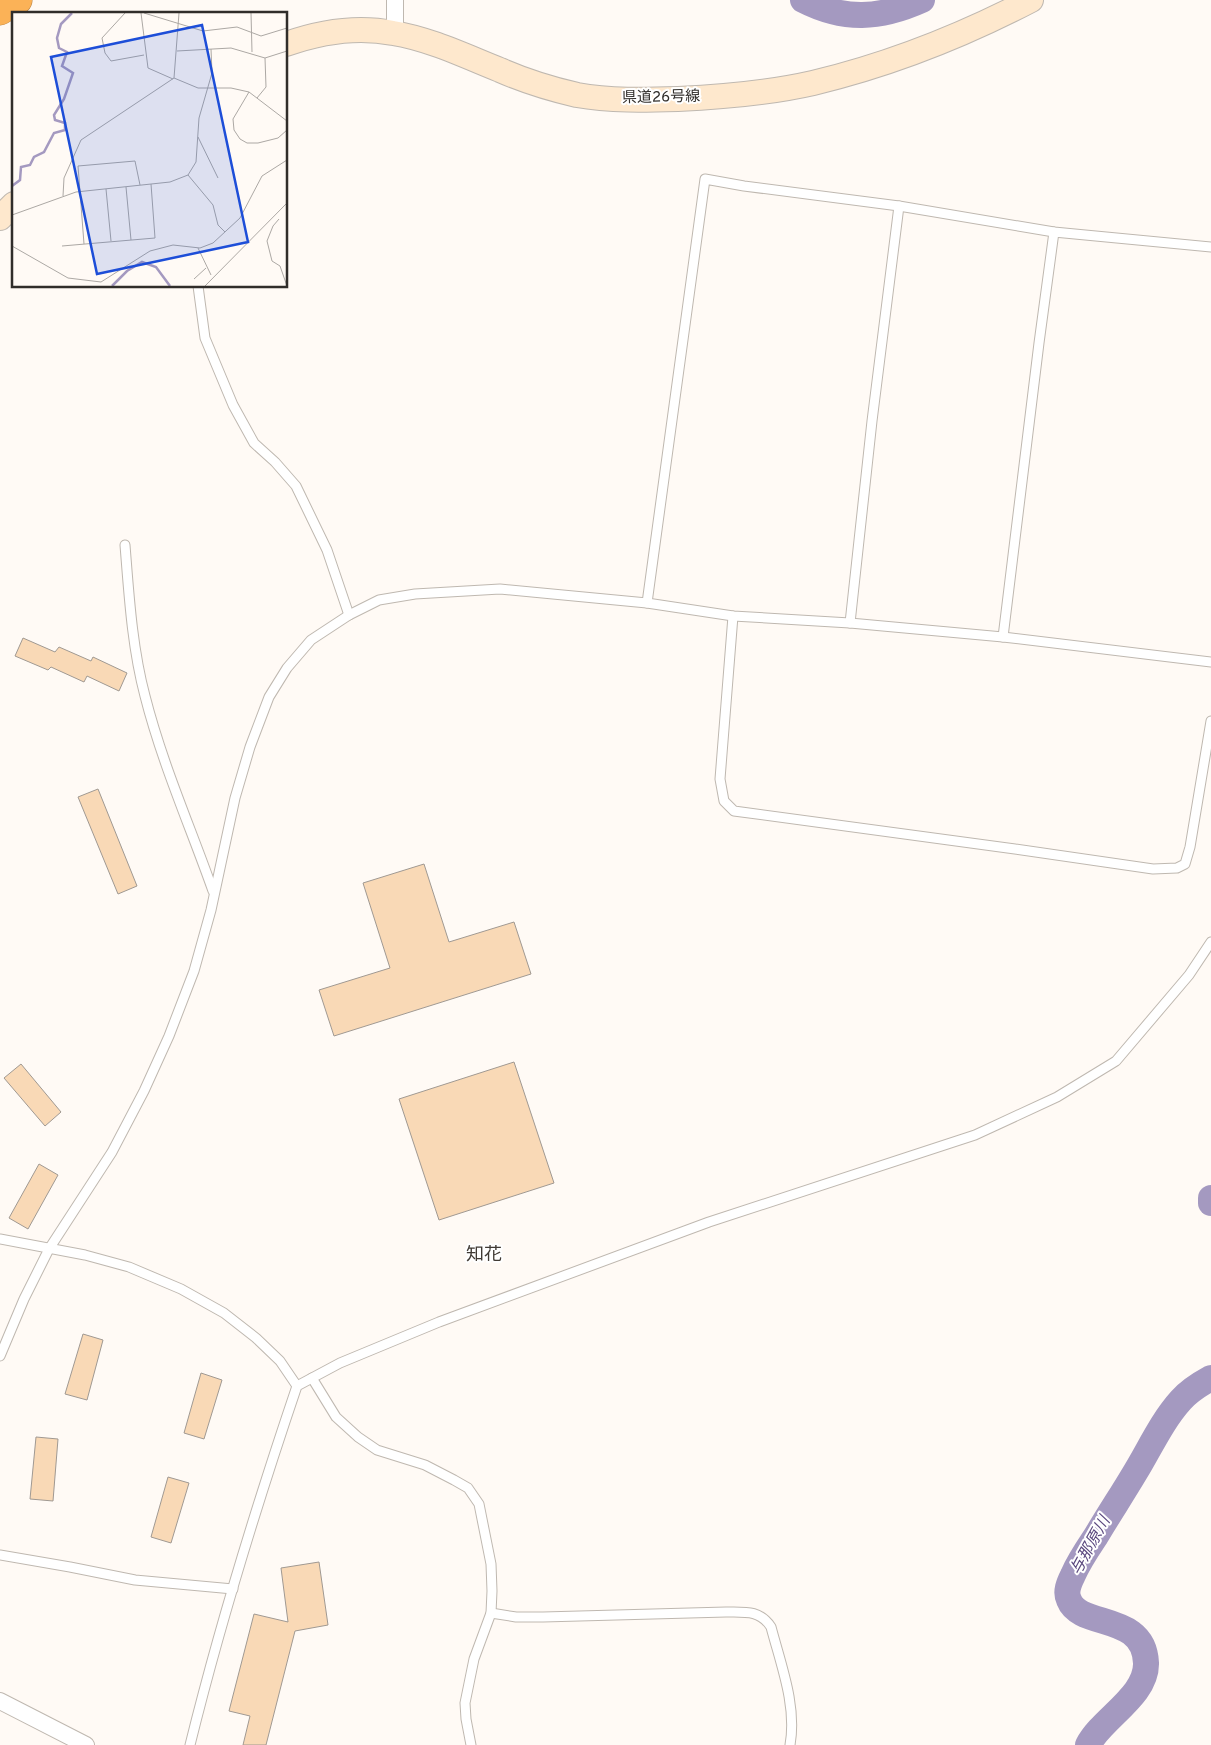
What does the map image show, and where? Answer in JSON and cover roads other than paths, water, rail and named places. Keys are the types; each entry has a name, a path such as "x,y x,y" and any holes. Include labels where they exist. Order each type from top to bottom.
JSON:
{"highway":[{"path":"0,12 18,0"}],"main road":[{"name":"県道26号線","path":"288,43 325,34 377,30 395,33 453,51 502,72 552,89 579,95 608,99 716,97 764,92 812,83 860,70 953,37 997,18 1031,0"},
{"path":"0,218 12,206"}],"street":[{"path":"395,0 395,33"},
{"path":"0,1701 86,1745"}],"lane":[{"path":"647,603 705,179 744,186 899,206 1054,232 1211,247"},
{"path":"850,623 872,421 899,206"},
{"path":"1003,637 1054,232"},
{"path":"198,288 205,338 233,405 254,442 296,486 327,550 349,615"},
{"path":"125,545 133,634 144,695 170,780 214,892"},
{"path":"0,1356 24,1299 49,1248 112,1152 170,1036 194,971 210,910 235,798 250,747 269,696 287,668 311,640 349,615 379,600 415,594 500,589 647,603 733,616 850,623 1003,637 1211,662"},
{"path":"733,616 720,779 724,801 734,811 1153,869 1177,868 1185,864 1190,847 1211,721"},
{"path":"190,1745 265,1481 297,1386 340,1363 439,1322 709,1222 975,1135 1057,1097 1116,1061 1189,974 1211,942"},
{"path":"0,1238 129,1266 181,1289 224,1313 256,1338 280,1362 297,1386"},
{"path":"312,1378 336,1417 358,1437 377,1450 425,1465 468,1488 479,1504 491,1564 492,1591 490,1613 474,1659 465,1702 471,1745"},
{"path":"0,1555 70,1566 135,1580 233,1589"},
{"path":"490,1613 516,1617 755,1613 765,1618 771,1627 788,1692 792,1717 790,1745"}],"waterway":[{"path":"803,0 833,12 862,15 891,11 922,0"},
{"name":"与那原川","path":"1211,1198 1211,1203"},
{"name":"与那原川","path":"1088,1745 1103,1725 1132,1696 1144,1675 1146,1663 1143,1647 1135,1636 1124,1628 1085,1615 1075,1609 1068,1597 1069,1584 1075,1570 1168,1417 1181,1400 1211,1378"}],"district":[{"name":"知花","path":"484,1255"}]}
